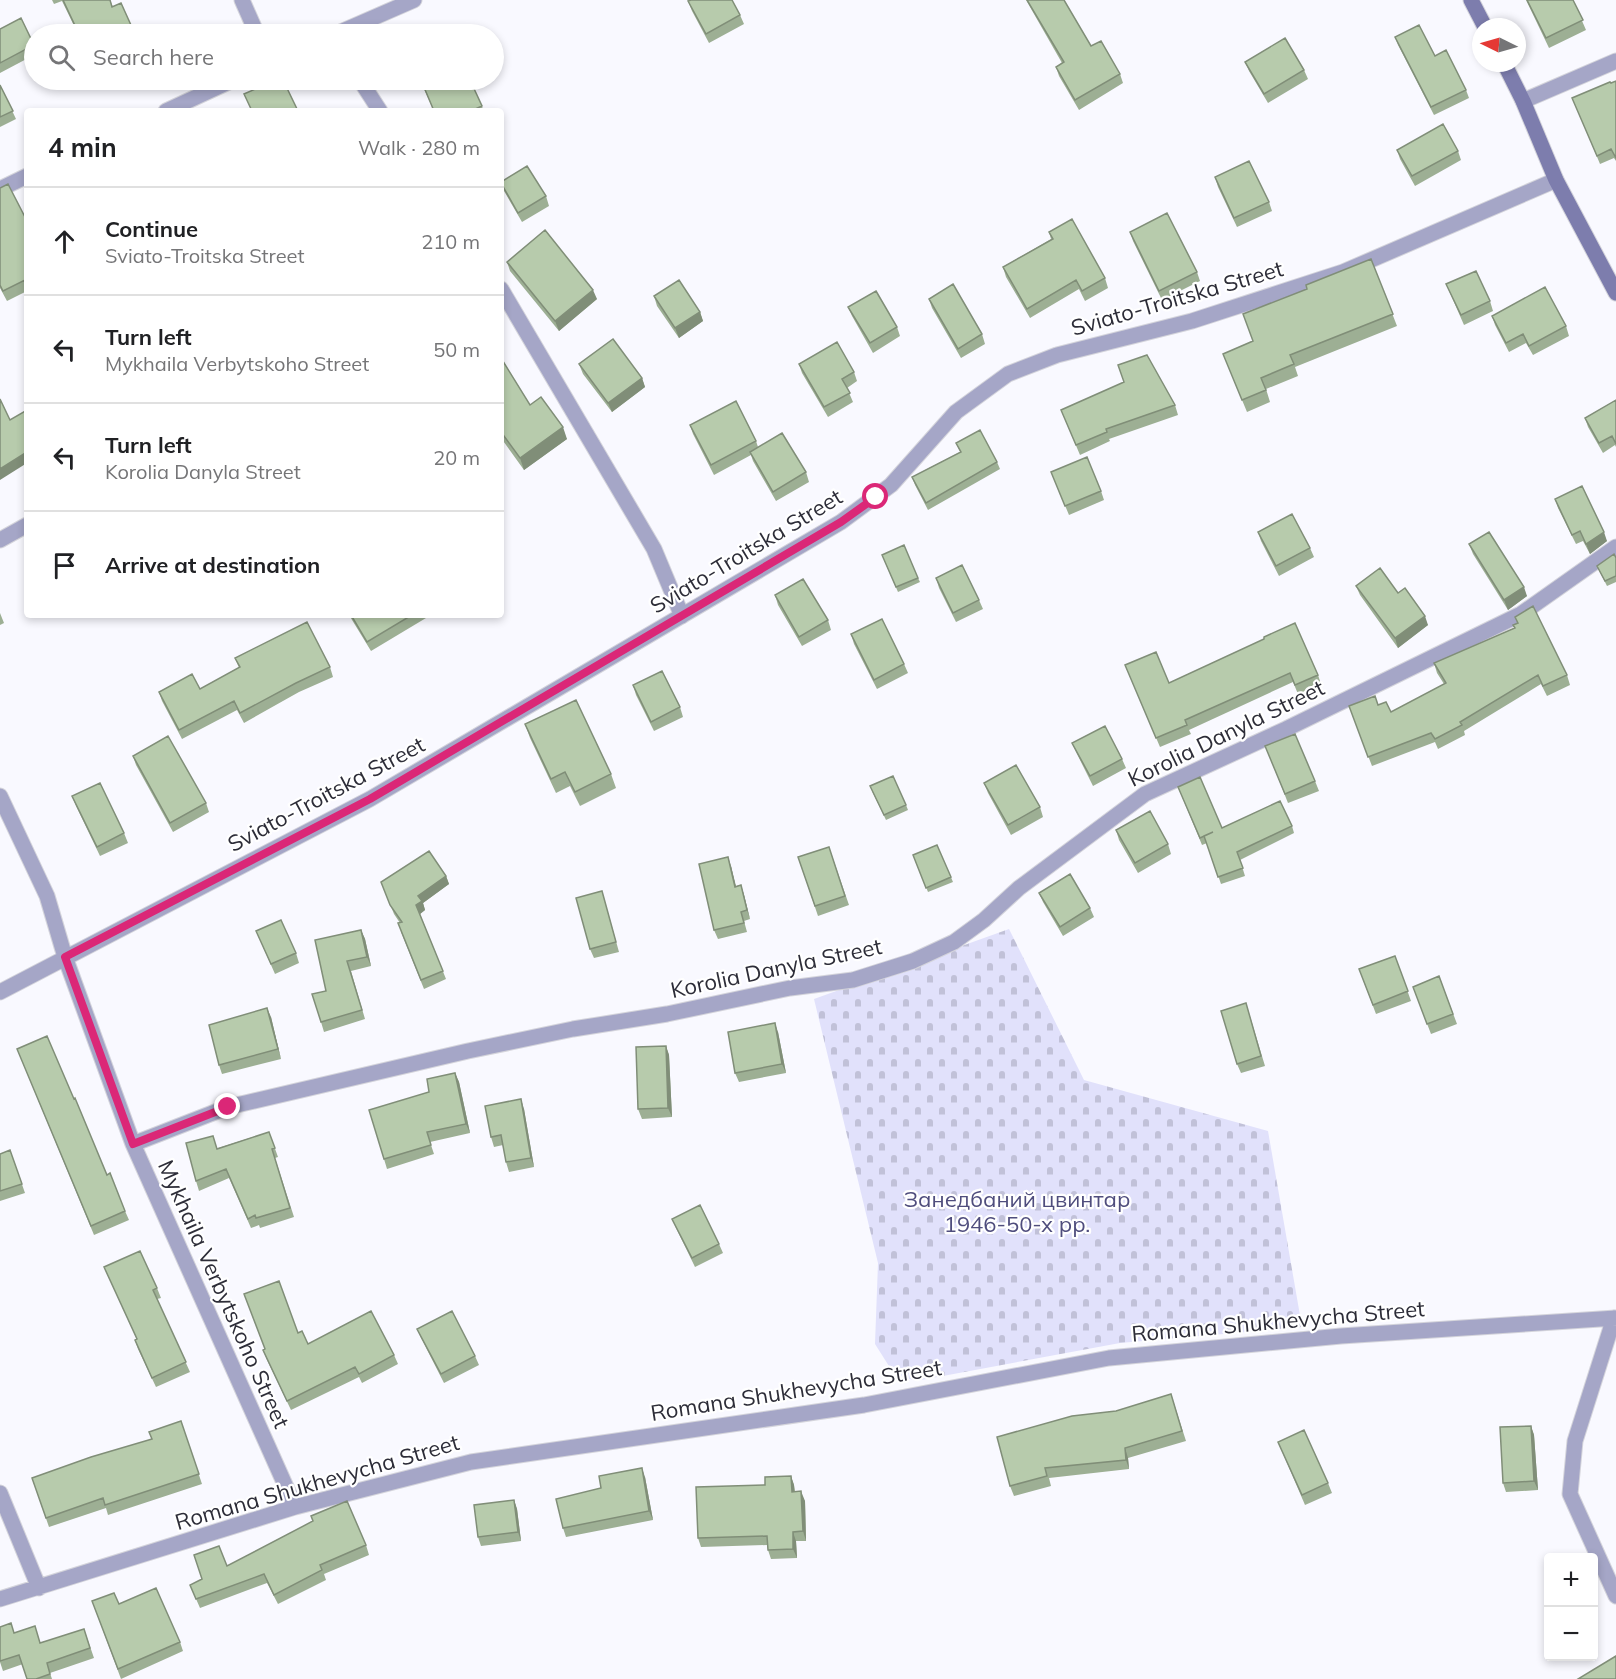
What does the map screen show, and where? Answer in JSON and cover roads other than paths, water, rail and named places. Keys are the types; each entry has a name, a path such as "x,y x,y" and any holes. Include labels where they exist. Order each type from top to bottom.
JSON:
{"street":[{"path":"242,0 253,24"},
{"path":"359,24 414,0"},
{"path":"1471,0 1480,18"},
{"path":"1524,101 1616,61"},
{"path":"1509,72 1524,101 1557,180 1616,293"},
{"path":"172,108 211,90"},
{"path":"366,90 378,108"},
{"path":"0,189 24,177"},
{"name":"Sviato-Troitska Street","path":"0,992 370,799 841,522 891,485 956,412 1008,374 1057,355 1192,321 1342,272 1557,180"},
{"path":"504,294 654,549 682,616"},
{"path":"0,540 24,527"},
{"name":"Korolia Danyla Street","path":"133,1144 228,1107 468,1051 790,988 853,980 913,962 954,942 984,920 1019,888 1145,794 1286,729 1521,614 1616,547"},
{"name":"Mykhaila Verbytskoho Street","path":"0,796 47,896 65,957 133,1144 295,1507"},
{"path":"1615,1318 1575,1441 1570,1494 1616,1596"},
{"name":"Romana Shukhevycha Street","path":"0,1599 295,1507 471,1462 864,1405 1109,1358 1341,1336 1615,1318"},
{"path":"0,1493 39,1588"}],"park label":[{"name":"Занедбаний цвинтар 1946-50-х рр.","path":"1017,1212"}]}
